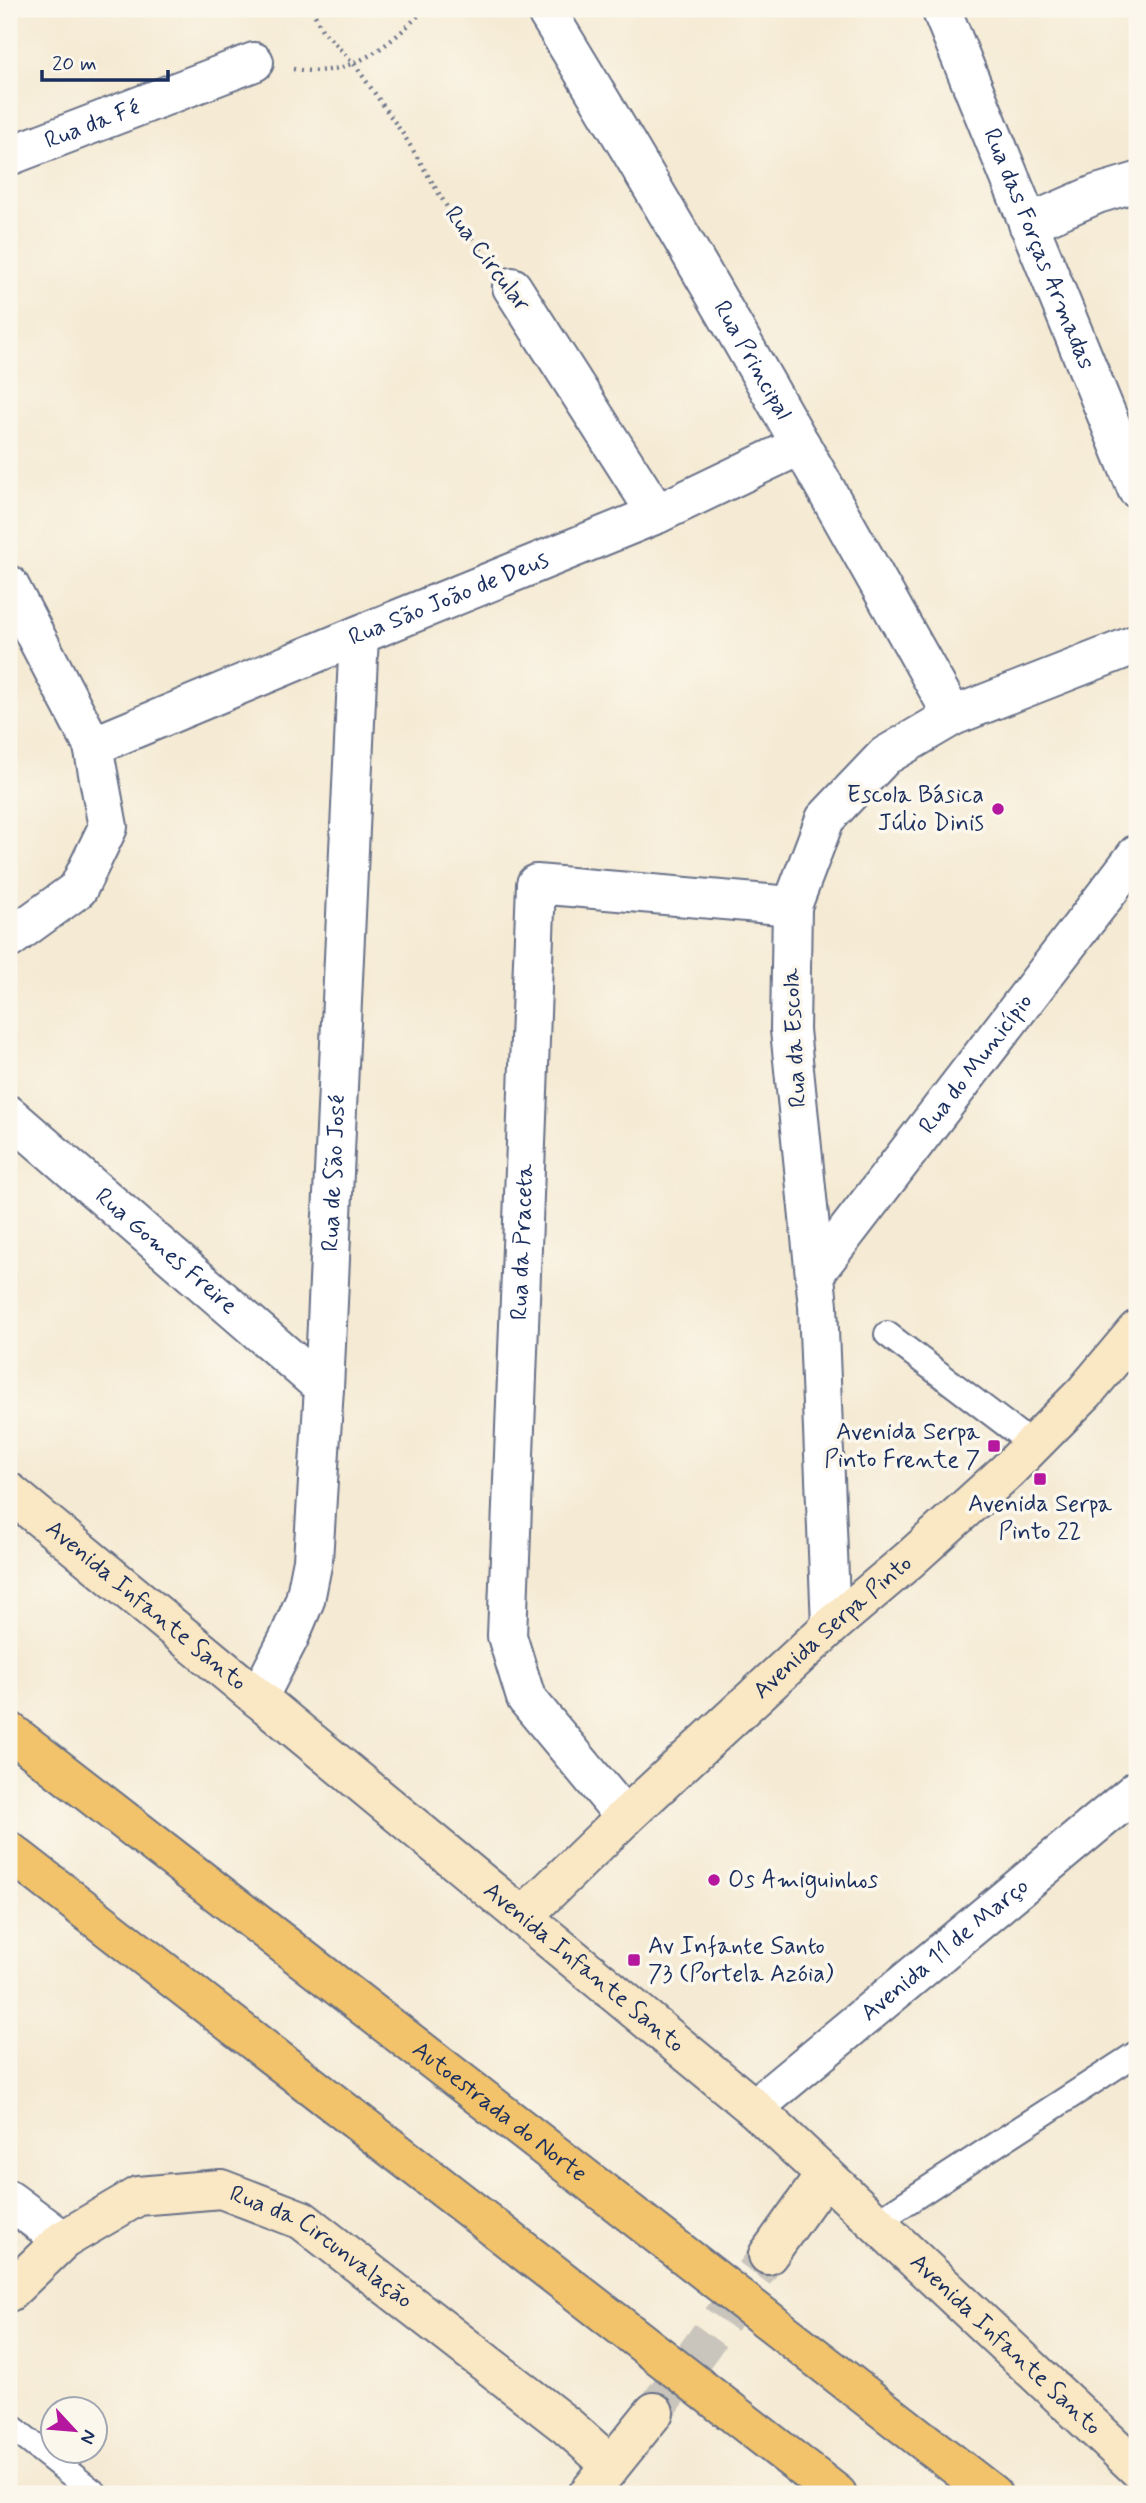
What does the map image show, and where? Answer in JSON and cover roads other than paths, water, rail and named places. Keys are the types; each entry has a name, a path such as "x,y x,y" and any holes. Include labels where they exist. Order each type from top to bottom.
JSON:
{"highway":[{"name":"Autoestrada do Norte","path":"9,1731 992,2494"},
{"path":"9,1851 837,2494"}],"street":[{"name":"Rua Principal","path":"545,9 801,445 953,716"},
{"name":"Rua das Forças Armadas","path":"941,9 1137,489"},
{"name":"Rua da Fé","path":"9,156 254,62"},
{"path":"1028,224 1097,194 1137,182"},
{"name":"Rua Circular","path":"512,287 657,514"},
{"name":"Rua São João de Deus","path":"93,747 657,514 801,445"},
{"path":"9,585 93,747 108,827 79,888 9,939"},
{"name":"Rua de São José","path":"258,1698 289,1638 304,1600 313,1559 324,1388 359,635"},
{"name":"Rua da Escola","path":"831,1626 815,1273 790,1030 792,906 825,819 885,756 953,716 1137,643"},
{"name":"Rua do Município","path":"815,1273 1137,854"},
{"name":"Rua da Praceta","path":"625,1817 526,1698 507,1636 536,884 792,906"},
{"name":"Rua Gomes Freire","path":"9,1115 324,1388"},
{"name":"Avenida Serpa Pinto","path":"522,1917 625,1817 831,1626 910,1559 1033,1445 1085,1392 1137,1330"},
{"name":"Avenida Infante Santo","path":"9,1492 754,2108 1137,2468"},
{"name":"Avenida 11 de Março","path":"754,2108 1137,1790"},
{"path":"768,2255 825,2175"},
{"name":"Rua da Circunvalação","path":"9,2292 63,2240 138,2196 221,2189 302,2220 567,2426 611,2465"},
{"path":"9,2200 63,2240"},
{"path":"588,2494 654,2412"}],"lane":[{"path":"887,1334 1033,1445"},
{"path":"875,2223 1137,2053"},
{"path":"9,2425 96,2494"}],"tunnel":[{"path":"654,2412 768,2255"}],"place":[{"name":"Escola Básica Júlio Dinis","path":"998,809"},
{"name":"Avenida Serpa Pinto Frente 7","path":"994,1446"},
{"name":"Avenida Serpa Pinto 22","path":"1040,1479"},
{"name":"Os Amiguinhos","path":"714,1880"},
{"name":"Av Infante Santo 73 (Portela Azóia)","path":"634,1960"}]}
